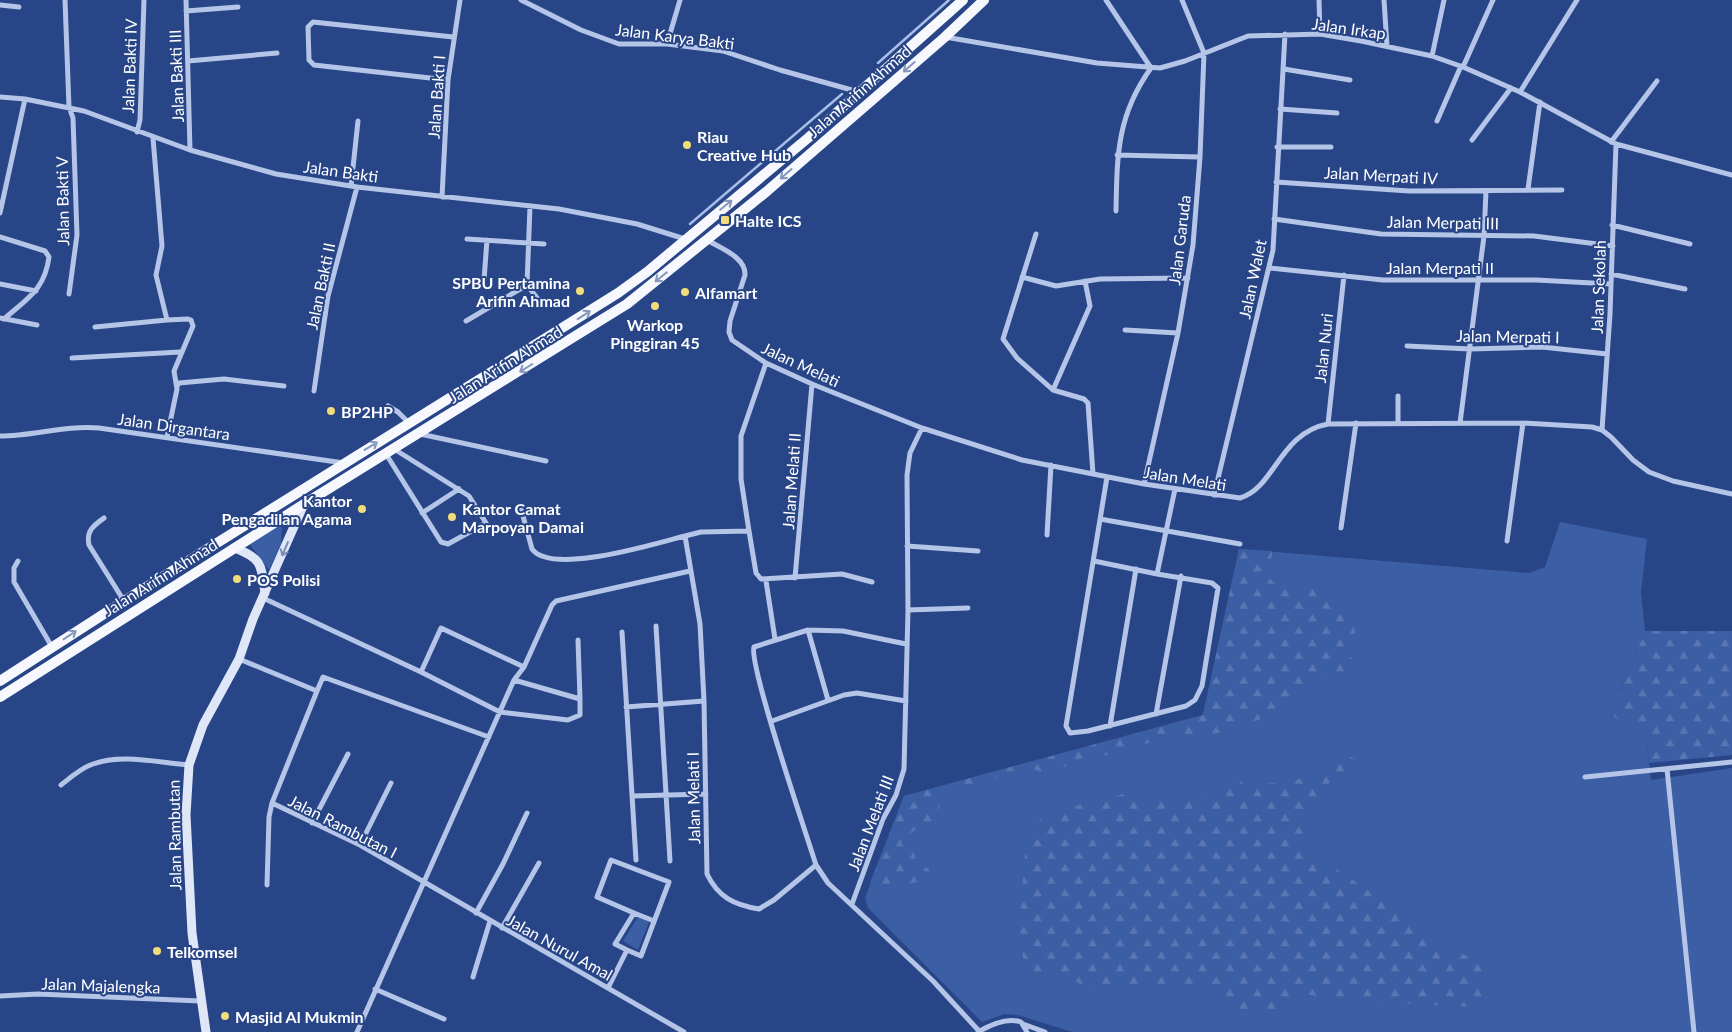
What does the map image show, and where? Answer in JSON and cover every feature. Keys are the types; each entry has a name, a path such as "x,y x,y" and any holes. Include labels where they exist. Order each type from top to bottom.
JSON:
{"main road":[{"name":"Jalan Arifin Ahmad","path":"0,680 618,293 808,138 962,0"},
{"name":"Jalan Arifin Ahmad","path":"4,694 304,504 420,434 627,304 766,192 945,37 984,0"},
{"path":"914,45 923,55"},
{"path":"486,376 494,388"},
{"name":"Jalan Rambutan","path":"206,1032 200,1002 192,933 186,816 189,765 203,725 239,659 253,619 304,504"},
{"path":"235,548 249,553 258,560 264,596"},
{"path":"0,680 4,694"}],"street":[{"name":"Jalan Bakti V","path":"65,0 77,234 70,294"},
{"name":"Jalan Bakti IV","path":"137,132 140,120 144,0"},
{"name":"Jalan Bakti III","path":"186,0 190,150"},
{"name":"Jalan Bakti I","path":"442,197 448,80 460,0"},
{"name":"Jalan Karya Bakti","path":"521,0 581,30 619,44 668,44 723,51 780,70 860,92"},
{"path":"668,44 680,0"},
{"path":"1106,0 1151,68 1128,108 1120,131 1117,155 1116,211"},
{"name":"Jalan Garuda","path":"1144,484 1178,333 1188,278 1200,157 1204,53 1182,0"},
{"path":"1318,0 1320,34"},
{"path":"1384,0 1386,46"},
{"path":"1432,56 1444,0"},
{"path":"1437,121 1493,0"},
{"path":"1520,92 1577,0"},
{"path":"0,5 19,7"},
{"path":"186,11 238,7"},
{"path":"448,80 314,65 309,60 308,27 312,22 454,37"},
{"name":"Jalan Walet","path":"1214,495 1269,268 1274,238 1277,147 1286,34"},
{"name":"Jalan Irkap","path":"945,37 1097,63 1151,68 1166,67 1248,36 1320,34 1432,56 1462,66 1540,102 1613,143 1732,174"},
{"path":"188,61 277,52"},
{"path":"1284,69 1350,80"},
{"path":"1613,143 1657,81"},
{"path":"1472,140 1511,88"},
{"name":"Jalan Bakti","path":"0,97 26,99 84,111 153,138 259,170 354,186 530,206 637,224 685,239"},
{"path":"0,213 26,99"},
{"path":"1528,189 1540,102"},
{"path":"1280,109 1337,113"},
{"name":"Jalan Bakti II","path":"314,391 328,296 354,186 358,121"},
{"path":"153,138 162,240 156,275 167,320"},
{"name":"Jalan Sekolah","path":"1602,430 1613,246 1613,143"},
{"path":"1277,147 1331,147"},
{"path":"1117,155 1200,157"},
{"name":"Jalan Merpati IV","path":"1276,182 1409,191 1562,190"},
{"path":"1460,423 1484,236 1486,191"},
{"path":"530,206 527,285 541,303"},
{"name":"Jalan Merpati III","path":"1274,219 1381,234 1558,237 1613,246"},
{"path":"1612,225 1690,244"},
{"path":"1036,234 1003,341 1016,358 1053,390 1088,402 1092,474"},
{"path":"0,237 48,254 46,276 36,291 2,318"},
{"path":"467,239 544,244"},
{"path":"484,280 487,240"},
{"name":"Jalan Melati","path":"707,240 739,260 744,266 744,275 730,321 729,332 735,343 766,363 812,384 922,428 990,451 1092,474 1144,484 1240,498 1253,493 1297,438 1310,429 1328,424 1522,423 1579,426 1602,430"},
{"name":"Jalan Merpati II","path":"1269,268 1392,280 1567,280 1611,284"},
{"path":"1611,274 1685,289"},
{"name":"Jalan Nuri","path":"1328,424 1344,275"},
{"path":"1022,277 1051,285 1085,281 1188,278"},
{"path":"1053,390 1090,306 1085,281"},
{"path":"0,284 36,291"},
{"path":"466,320 527,285"},
{"path":"2,318 37,325"},
{"path":"95,327 186,319 192,322 190,334 180,352 174,371 177,386 167,437"},
{"path":"1125,330 1178,333"},
{"name":"Jalan Merpati I","path":"1407,346 1470,349 1542,348 1608,354"},
{"path":"72,358 180,352"},
{"path":"766,363 741,436 741,479 757,576 766,581 842,574 872,582"},
{"path":"177,386 179,383 224,379 284,386"},
{"name":"Jalan Melati II","path":"795,578 812,384"},
{"path":"1398,396 1398,424"},
{"path":"388,406 398,412 409,423"},
{"path":"1341,528 1356,423"},
{"path":"1507,541 1522,423"},
{"name":"Jalan Dirgantara","path":"0,436 86,427 344,463"},
{"name":"Jalan Melati III","path":"852,904 883,819 901,782 904,768 908,610 908,461 912,446 922,428"},
{"path":"1602,430 1649,472 1672,480 1732,494"},
{"path":"420,434 546,461"},
{"path":"390,451 469,496 486,523 448,544 441,542 422,513 390,451"},
{"path":"1047,535 1052,465"},
{"path":"1094,561 1157,574 1181,576 1212,583 1218,588 1202,686 1198,696 1190,704 1110,726 1072,734 1068,732 1066,726 1107,476"},
{"path":"422,513 459,489"},
{"path":"1157,574 1175,489"},
{"path":"520,504 532,549 536,553 553,558 588,558 701,532 749,532"},
{"path":"104,518 91,528 88,535 89,545 124,601"},
{"path":"1100,519 1167,529 1240,544"},
{"name":"Jalan Melati I","path":"685,536 700,624 704,701 707,874 718,892 728,900 738,905 759,909 774,900 816,865"},
{"path":"907,546 978,551"},
{"path":"18,561 14,568 14,582 52,647"},
{"path":"1110,726 1136,569"},
{"path":"356,1032 514,680 524,667 556,601 690,571"},
{"path":"1156,714 1181,576"},
{"path":"766,581 775,638"},
{"path":"264,596 500,712 572,720 580,715 578,640"},
{"path":"908,610 968,608"},
{"path":"656,626 670,861"},
{"path":"421,672 441,628 524,667"},
{"path":"808,630 828,700"},
{"path":"906,644 843,631 808,630 756,645 752,654 783,765 816,865 828,882 933,981 978,1032 1008,1021 1019,1021 1045,1032"},
{"path":"622,632 636,860"},
{"path":"239,659 317,691 323,677 489,737"},
{"path":"514,680 580,699"},
{"name":"Jalan Rambutan I","path":"317,691 272,803 360,846 424,884"},
{"path":"772,721 828,700 863,692 906,701"},
{"path":"626,707 704,701"},
{"path":"312,823 348,754"},
{"path":"61,785 80,770 108,760 122,759 189,765"},
{"path":"1585,777 1732,762"},
{"path":"1667,769 1694,1032"},
{"path":"360,846 391,783"},
{"path":"632,796 706,794"},
{"path":"267,885 269,817 272,803"},
{"path":"476,913 503,864 527,813"},
{"path":"634,913 615,944 641,956 669,882 611,860 597,897 654,921"},
{"path":"502,928 539,863"},
{"name":"Jalan Nurul Amal","path":"424,884 684,1032"},
{"path":"473,977 490,921"},
{"path":"608,988 627,950"},
{"path":"375,989 444,1019"},
{"name":"Jalan Majalengka","path":"0,996 38,994 200,1002"},
{"path":"1023,1024 1027,1032"}],"green space":[{"path":"282,522 281,544 269,570 249,543"},
{"path":"1560,522 1647,539 1641,593 1645,631 1610,714 1646,739 1651,780 1732,768 1732,1032 1072,1032 1018,1015 1005,1014 982,1022 868,908 865,898 904,796 1203,715 1239,549 1529,573 1545,567"},
{"path":"1239,549 1272,551 1270,579 1281,589 1313,587 1345,603 1352,616 1356,638 1348,653 1354,661 1351,672 1341,679 1333,677 1320,680 1298,702 1266,717 1232,729 1196,737 1162,739 1042,773 1034,769 943,791 937,817 912,832 901,844 913,850 917,862 929,869 927,880 887,888 870,883 904,796 1203,715"},
{"path":"1645,631 1732,631 1732,755 1649,763 1646,739 1610,714"},
{"path":"1346,755 1355,759 1359,769 1356,774 1333,778 1327,785 1317,800 1310,816 1303,842 1309,850 1430,933 1432,947 1447,947 1487,965 1485,992 1475,1007 1348,1001 1305,994 1278,1009 1244,1010 1232,1005 1207,984 1089,990 1059,970 1036,972 1024,966 1019,923 1025,854 1039,821 1051,812 1131,792 1140,800 1209,796 1227,777 1235,776 1247,787 1317,776"},
{"path":"638,917 649,922 638,950 623,941"}],"waterway":[{"path":"878,63 949,0"},
{"path":"690,224 842,94"}],"place":[{"name":"Riau Creative Hub","path":"687,145"},
{"name":"Halte ICS","path":"725,220"},
{"name":"SPBU Pertamina Arifin Ahmad","path":"580,291"},
{"name":"Alfamart","path":"685,292"},
{"name":"Warkop Pinggiran 45","path":"655,306"},
{"name":"BP2HP","path":"331,411"},
{"name":"Kantor Pengadilan Agama","path":"362,509"},
{"name":"Kantor Camat Marpoyan Damai","path":"452,517"},
{"name":"POS Polisi","path":"237,579"},
{"name":"Telkomsel","path":"157,951"},
{"name":"Masjid Al Mukmin","path":"225,1016"}]}
